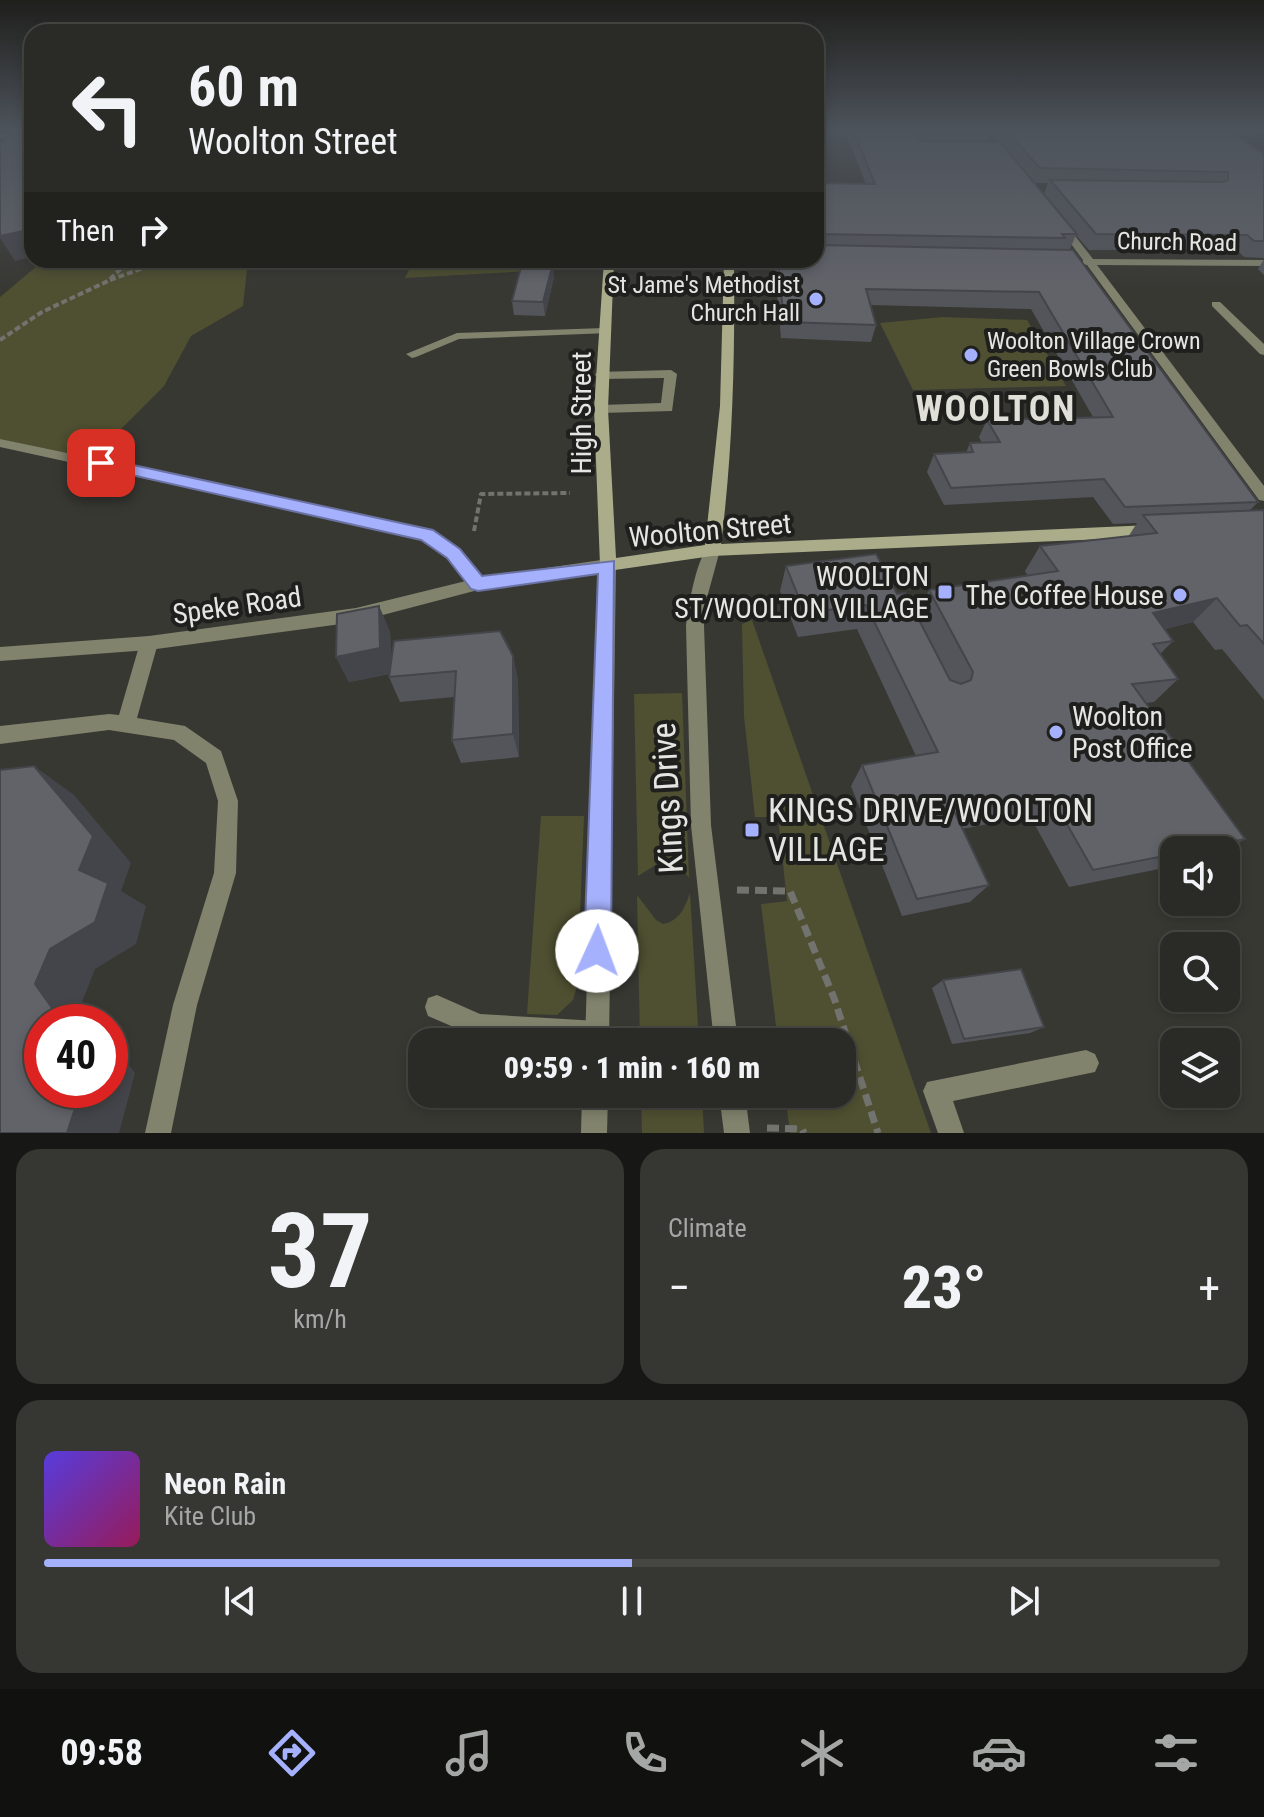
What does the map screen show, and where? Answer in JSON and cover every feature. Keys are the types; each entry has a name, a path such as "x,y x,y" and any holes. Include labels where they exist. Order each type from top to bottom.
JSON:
{"main road":[{"name":"High Street","path":"608,565 601,375 609,268"},
{"path":"712,550 726,427 729,268"},
{"name":"Woolton Street","path":"608,565 712,550 873,552 1169,531"}],"street":[{"path":"1052,213 1264,496"},
{"name":"Church Road","path":"1075,261 1264,263"},
{"path":"1216,304 1264,351"},
{"path":"412,354 457,336 605,331"},
{"path":"601,375 671,374 667,408 601,409"},
{"path":"0,443 426,534 454,554 478,584"},
{"name":"Kings Drive","path":"712,550 697,605 695,626 701,825 724,1028"},
{"name":"Kings Drive","path":"597,1028 608,565"},
{"name":"Woolton Street","path":"478,584 608,565"},
{"name":"Speke Road","path":"0,654 149,643 356,615 478,584"},
{"path":"126,724 149,643"},
{"path":"0,735 109,722 178,732 214,757 228,801 225,873 185,1005 158,1133"},
{"path":"437,1007 479,1026 499,1028"},
{"path":"951,1133 936,1091 1086,1063"},
{"path":"594,1133 595,1108"},
{"path":"734,1108 737,1133"}],"path":[{"path":"108,281 122,268"},
{"path":"0,340 42,312 143,268"},
{"path":"474,531 481,494 570,493"},
{"path":"708,890 790,891 834,998 878,1133"}],"green space":[{"path":"35,268 247,268 243,306 191,336 164,386 90,460 0,439 0,297"},
{"path":"410,268 587,268 405,278"},
{"name":"Woolton Village Crown Green Bowls Club","path":"943,317 1027,320 1066,386 913,390 880,323"},
{"path":"752,620 931,1133 790,1133 787,1108 856,1108 856,1028 776,1028 761,904 787,901 778,817 755,817 744,716 742,624"},
{"path":"682,693 689,878 682,868 662,861 638,876 634,694"},
{"path":"541,816 584,816 577,986 573,1000 557,1015 527,1014"},
{"path":"690,893 698,1028 640,1028 637,895 656,920 663,924 678,917"},
{"path":"641,1108 703,1108 704,1133 642,1133"}],"building":[{"path":"0,182 24,182 24,231 0,236"},
{"path":"1033,182 1077,234 1062,234 1065,238 824,234 824,183"},
{"path":"1052,182 1212,182 1264,182 1264,241 1254,241 1247,235 1096,234"},
{"path":"824,245 1073,250 1258,502 1125,507 1104,479 951,488 934,454 973,452 970,443 1000,442 987,420 1113,417 1039,292 866,289 876,325 784,322 779,268 824,268"},
{"path":"521,268 552,268 543,302 512,301"},
{"path":"1264,510 1264,644 1247,625 1240,626 1217,598 1153,613 1173,641 1153,644 1178,679 1132,684 1245,839 1240,840 1240,836 1160,836 1160,857 1093,870 1051,796 955,813 989,885 917,899 862,765 938,752 866,605 805,613 786,566 876,554 897,594 905,593 950,680 961,684 971,680 973,672 929,590 1058,571 1040,546 1157,533 1143,515"},
{"path":"379,606 380,648 336,657 337,614"},
{"path":"500,631 513,656 513,734 452,740 456,671 389,677 394,641"},
{"path":"34,766 93,836 79,870 108,883 95,922 50,949 35,984 49,1004 24,1004 24,1108 75,1108 67,1133 0,1133 0,770"},
{"path":"1021,969 1044,1027 964,1039 943,980"}],"place":[{"name":"St Jame's Methodist Church Hall","path":"816,299"},
{"name":"Woolton Village Crown Green Bowls Club","path":"971,355"},
{"name":"WOOLTON ST/WOOLTON VILLAGE","path":"945,592"},
{"name":"The Coffee House","path":"1180,595"},
{"name":"Woolton Post Office","path":"1056,732"},
{"name":"KINGS DRIVE/WOOLTON VILLAGE","path":"752,830"}],"district":[{"name":"WOOLTON","path":"996,408"}],"route":[{"path":"101,463 426,534 454,554 478,584 608,565 597,951"}]}
